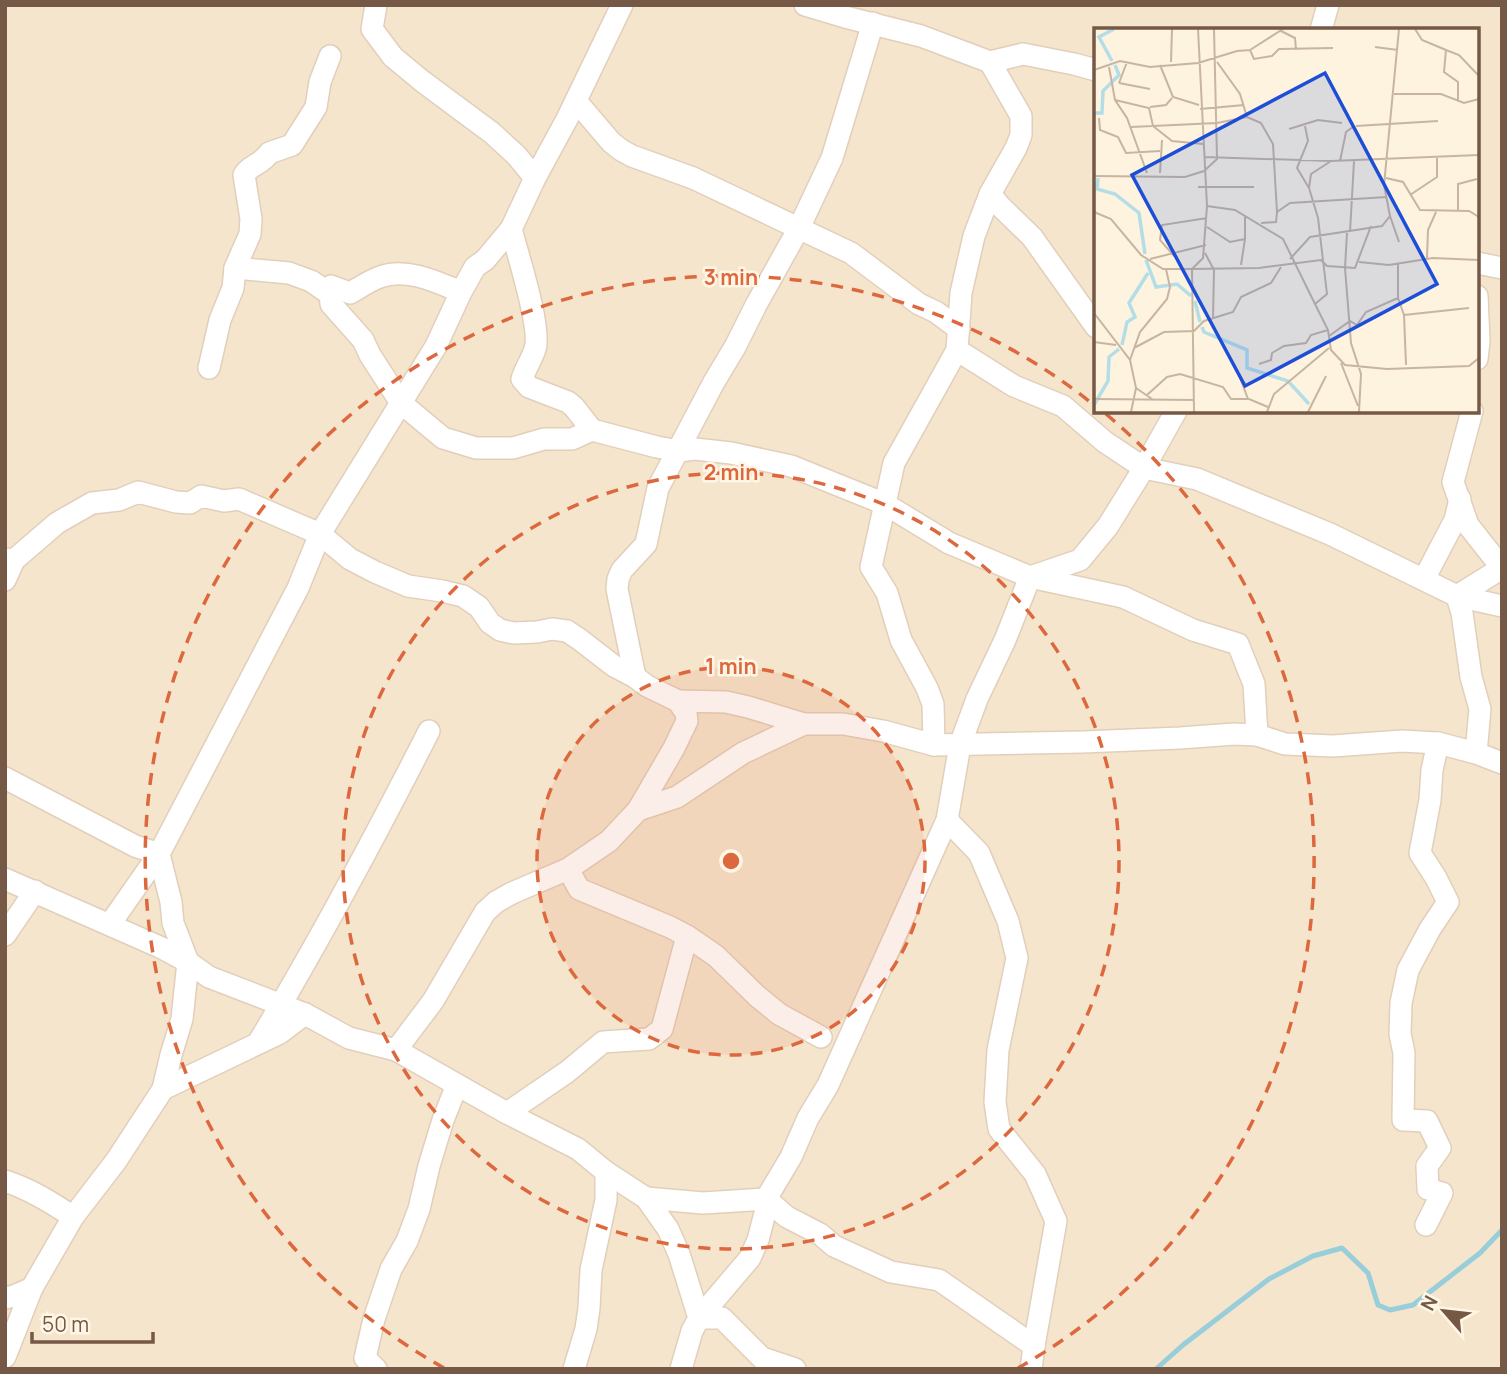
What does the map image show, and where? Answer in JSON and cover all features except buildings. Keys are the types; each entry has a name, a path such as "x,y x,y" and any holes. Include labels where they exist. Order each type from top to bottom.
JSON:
{"street":[{"path":"376,5 372,29 393,57 492,133 516,155 535,178"},
{"path":"110,924 159,853 298,588 320,534 436,346 475,267 485,260 510,229 622,5"},
{"path":"805,5 921,36 990,62 1023,54 1064,61 1094,70"},
{"path":"1322,28 1328,5"},
{"path":"635,677 617,589 618,579 622,569 646,544 658,488 799,228 832,158 873,23"},
{"path":"209,368 220,320 233,288 235,268 250,234 251,219 244,176 247,170 265,159 269,153 292,145 316,107 320,82 330,57"},
{"path":"934,745 933,704 901,640 887,593 871,567 894,463 958,340 961,293 974,236 990,194 1021,135 1021,116 990,62"},
{"path":"576,101 621,150 693,178 852,253 919,304 936,312 958,340 1014,386 1063,406 1105,442 1144,468 1197,479 1330,534 1457,596 1502,606"},
{"path":"990,194 1032,237 1094,324"},
{"path":"510,229 531,304 536,340 536,348 522,380 529,387 568,402 592,430 679,451 695,449 730,453 792,466 885,504 949,542 1030,577 1123,597 1193,630 1238,644 1254,684 1257,736"},
{"path":"1479,263 1502,268"},
{"path":"235,268 289,273 311,281 330,293 331,304 363,340 401,403 443,438 476,449 513,448 544,439 572,439 592,430"},
{"path":"331,286 350,293 382,276 405,274 429,278 461,292"},
{"path":"1030,577 1080,561 1108,526 1175,413"},
{"path":"1457,596 1502,568 1468,525 1453,482 1471,413"},
{"path":"5,580 10,560 57,523 92,503 119,500 138,492 190,503 201,496 224,501 239,499 320,534 350,559 375,572 408,586 463,596 480,607 490,623 500,630 514,633 552,629 567,631 614,666 678,701 726,702 804,724 843,724 883,731 934,745 1234,734 1257,736 1285,744 1333,746 1402,741 1438,743 1502,762"},
{"path":"1424,579 1455,520 1460,499"},
{"path":"681,1369 692,1331 699,1318 756,1248 766,1199 828,1085 947,820 961,745 977,699 1005,640 1030,577"},
{"path":"1457,596 1471,677 1480,709 1476,753"},
{"path":"396,1050 433,1002 485,912 512,893 568,869 609,841 638,810 687,721 686,713 678,701"},
{"path":"638,810 677,797 743,753 804,724"},
{"path":"258,1043 294,983 429,731"},
{"path":"1426,1225 1442,1193 1428,1189 1427,1166 1440,1148 1427,1121 1403,1120 1404,1054 1400,1034 1401,1003 1408,971 1448,902 1420,853 1438,743"},
{"path":"5,778 135,846 159,853"},
{"path":"947,820 979,853 1008,921 1017,958 998,1050 995,1102 999,1129 1035,1174 1056,1221 1031,1369"},
{"path":"5,1357 32,1288 73,1217 116,1161 163,1088 182,1019 188,962 173,923 171,902 159,853"},
{"path":"568,869 579,889 687,936 716,956 779,1014 821,1037"},
{"path":"5,879 162,948 209,977 305,1014 349,1038 396,1050 507,1113 578,1149 606,1172 646,1198 668,1229 679,1254 699,1318"},
{"path":"5,934 35,891"},
{"path":"507,1113 559,1078 603,1042 649,1039 662,1029 687,936"},
{"path":"163,1088 279,1033 305,1014"},
{"path":"376,1369 365,1358 374,1319 391,1269 407,1241 419,1209 436,1143 457,1085"},
{"path":"574,1369 586,1329 591,1269 606,1200 606,1172"},
{"path":"5,1181 43,1197 73,1217"},
{"path":"646,1198 703,1203 766,1199 787,1217 820,1234 834,1246 891,1272 939,1280 1034,1346"},
{"path":"5,1298 32,1288"},
{"path":"699,1318 722,1318 762,1358 795,1369"}],"shaded area":[{"path":"5,5 1502,5 1502,1369 5,1369"}],"waterway":[{"path":"1156,1369 1269,1279 1313,1256 1342,1248 1368,1273 1378,1305 1390,1310 1413,1305 1480,1253 1502,1230"}]}
